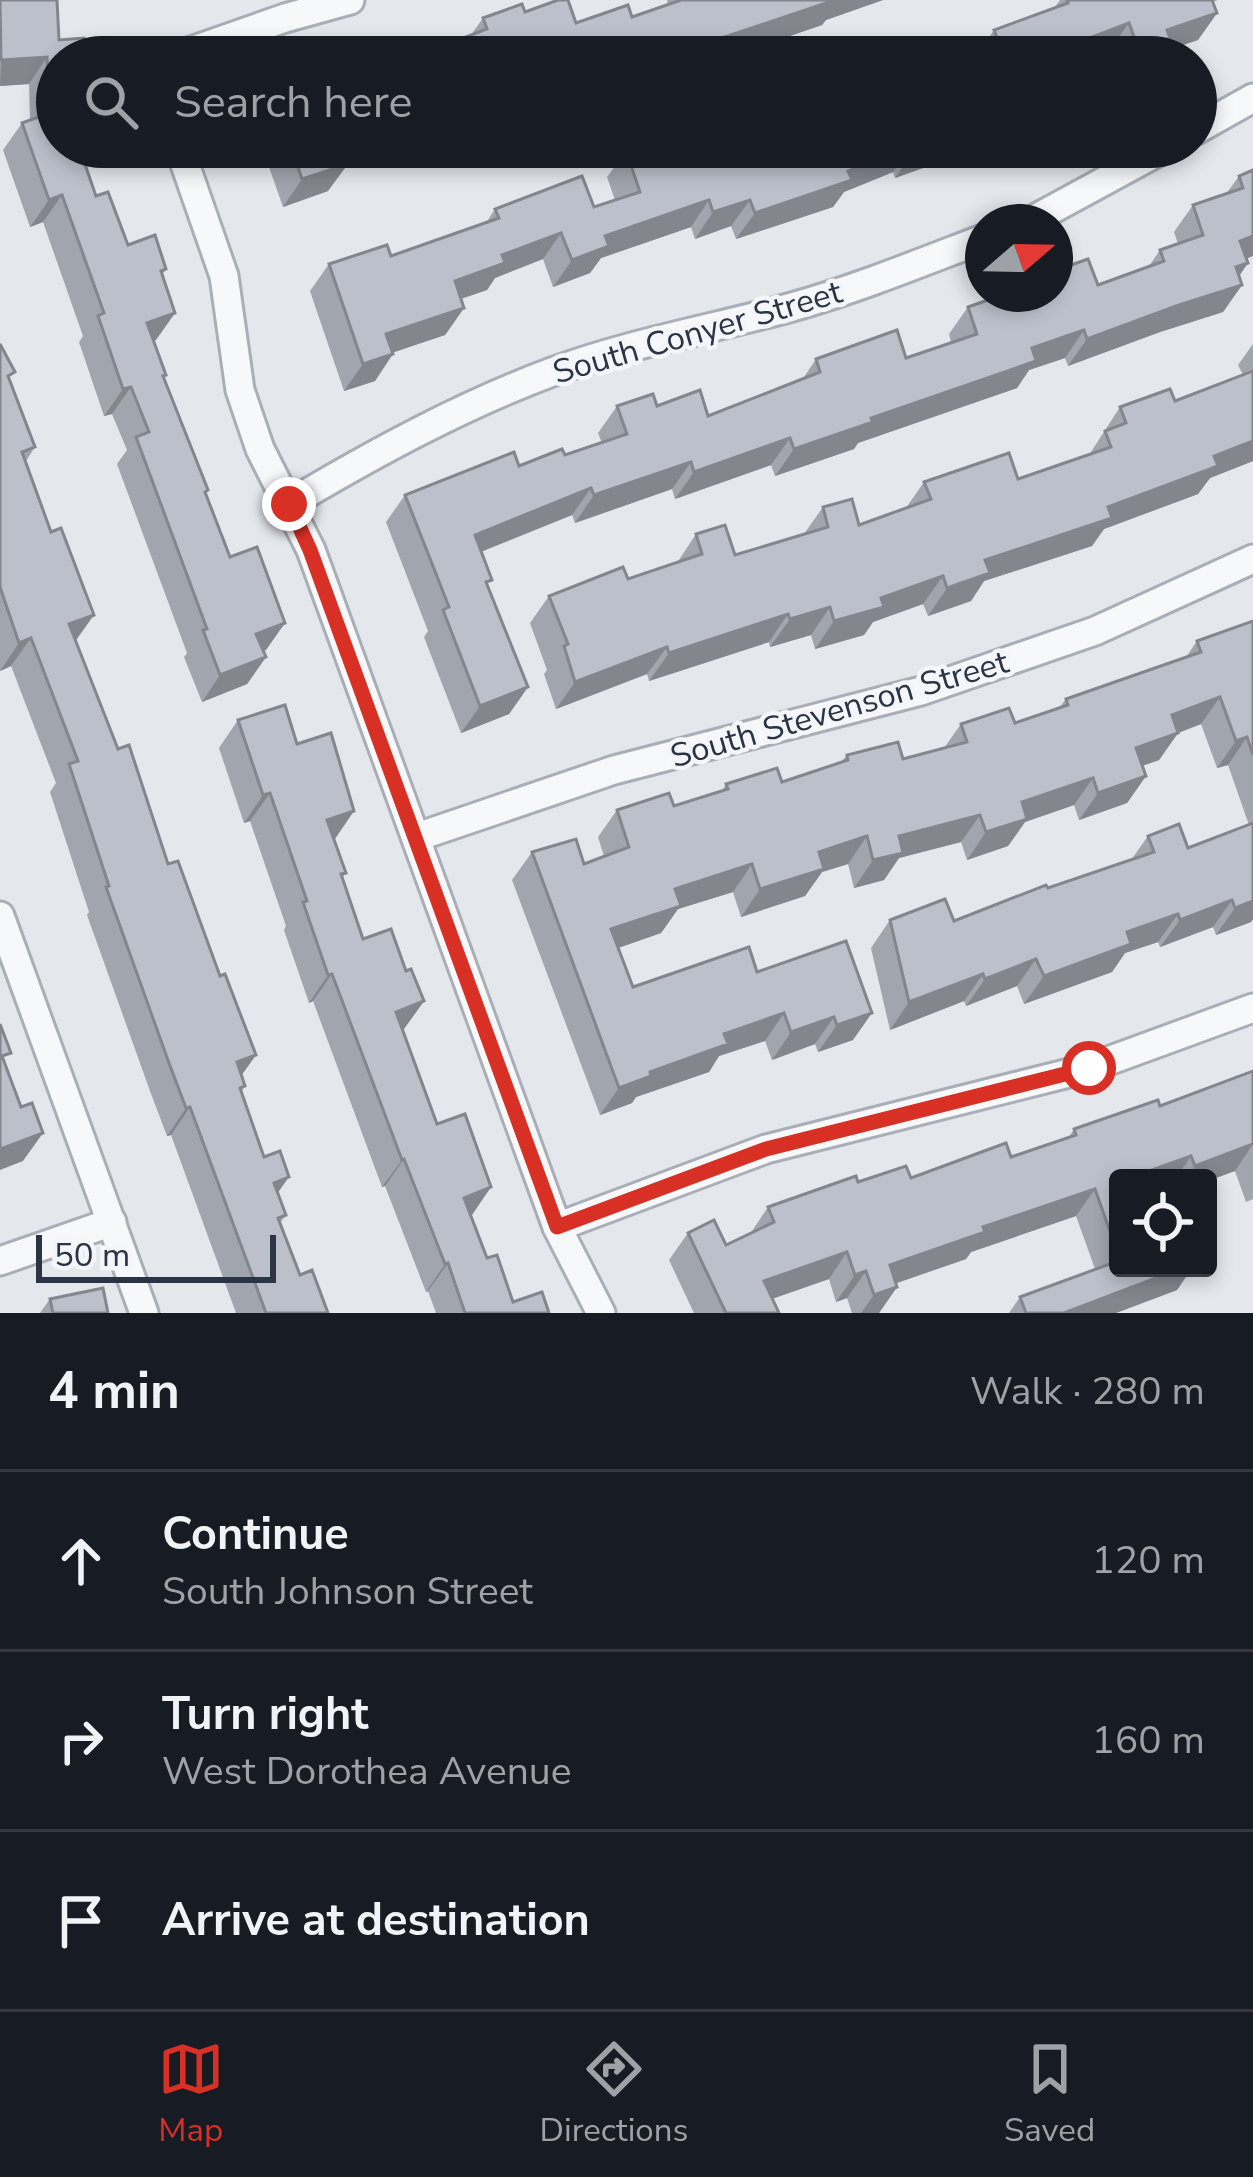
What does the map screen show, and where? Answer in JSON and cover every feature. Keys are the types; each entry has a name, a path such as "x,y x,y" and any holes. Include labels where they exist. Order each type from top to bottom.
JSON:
{"street":[{"path":"234,36 350,0"},
{"path":"1217,118 1253,98"},
{"path":"186,168 224,276 240,390 260,449 310,550 557,1227 601,1313"},
{"path":"1062,204 1128,168"},
{"name":"South Conyer Street","path":"289,504 482,401 552,372 625,347 794,306 965,245"},
{"name":"South Stevenson Street","path":"416,837 614,770 921,691 1095,631 1253,559"},
{"path":"0,916 144,1313"},
{"path":"557,1227 766,1149 1089,1068 1253,1008"},
{"path":"0,1261 112,1222"}],"building":[{"path":"0,0 57,0 59,36 36,36 36,58 1,60"},
{"path":"568,0 576,23 628,5 632,17 681,0 835,0 728,36 469,36 487,29 483,18 522,4 525,12"},
{"path":"1212,0 1217,13 1167,30 1169,36 1134,36 1129,23 1095,36 996,36 994,30 1068,3"},
{"path":"36,118 36,163 22,123"},
{"path":"38,168 86,168 96,196 108,192 128,245 155,235 175,313 147,323 230,557 257,547 285,623 256,634 266,657 220,675 136,437 149,432 131,387 123,389 98,316 104,313 62,195 49,200"},
{"path":"298,168 336,168 302,179"},
{"path":"632,168 856,168 848,171 852,180 755,213 750,200 713,212 709,200 605,236 609,246 572,260 561,233 502,255 505,263 455,281 464,308 386,334 393,354 363,364 329,264 387,245 391,256 499,218 495,209 582,176 594,207 640,192"},
{"path":"1253,170 1253,236 1240,241 1248,263 1236,267 1242,285 1087,339 1084,330 1032,348 1036,361 794,449 790,438 694,472 691,462 594,495 591,488 475,535 492,580 486,582 528,687 480,706 443,610 449,607 405,495 514,452 519,466 562,449 565,455 627,434 617,406 653,394 657,406 700,390 708,416 820,372 816,359 897,330 906,358 977,334 970,312 1073,312 1073,264 1088,259 1098,285 1164,261 1160,250 1203,235 1193,205 1243,188 1239,176"},
{"path":"0,344 15,372 8,376 35,447 22,452 51,532 61,528 94,615 69,624 118,749 129,745 168,864 178,861 220,976 225,974 256,1055 237,1062 245,1086 240,1088 264,1157 280,1151 289,1177 274,1183 286,1215 278,1218 300,1275 312,1270 328,1313 266,1313 106,887 69,764 78,761 31,638 19,643 0,587"},
{"path":"1253,371 1253,441 1214,456 1218,466 1108,507 1112,518 985,560 990,573 947,588 943,576 881,598 884,607 834,621 830,607 790,619 788,614 669,653 667,647 575,682 564,646 568,644 549,596 623,567 628,579 702,554 696,534 725,525 735,555 828,527 823,507 852,499 859,525 931,499 924,482 1009,453 1018,479 1111,447 1105,431 1126,423 1120,407 1170,389 1175,401"},
{"path":"1253,621 1253,755 1247,737 1236,741 1220,697 1172,715 1178,733 1136,748 1146,776 1098,793 1093,778 1022,802 1027,819 986,832 980,815 899,836 903,853 873,860 867,836 819,852 824,869 760,889 752,864 675,889 681,906 611,929 633,987 749,947 757,972 846,941 872,1013 837,1025 834,1017 791,1032 784,1013 724,1034 728,1044 619,1088 532,852 576,839 584,864 629,847 617,810 669,793 674,806 777,768 782,782 848,760 847,755 898,742 903,759 967,742 961,724 1009,708 1015,723 1068,705 1066,699 1201,652 1197,641"},
{"path":"285,705 297,744 331,733 354,811 327,820 346,873 341,874 363,939 391,929 406,971 411,969 424,1001 396,1012 437,1124 465,1114 491,1187 464,1198 487,1258 497,1255 513,1302 542,1292 549,1313 465,1313 332,974 328,975 270,793 263,795 238,720"},
{"path":"1253,823 1253,901 1235,908 1232,900 1180,920 1178,914 1127,932 1131,944 1044,976 1036,959 909,1002 890,920 945,899 954,921 1046,885 1154,852 1148,836 1179,824 1188,848"},
{"path":"0,1024 11,1053 2,1056 21,1107 32,1103 43,1133 0,1149"},
{"path":"1253,1071 1253,1144 1195,1166 1191,1156 1155,1169 1109,1169 1109,1229 1095,1189 890,1265 897,1287 874,1295 866,1271 855,1275 847,1252 764,1281 779,1313 726,1313 688,1233 714,1220 726,1245 774,1222 768,1207 856,1176 858,1182 906,1166 911,1178 1006,1143 1011,1157 1158,1100 1160,1106"},
{"path":"1109,1264 1109,1277 1158,1277 1064,1313 1026,1313 1020,1297"},
{"path":"103,1288 108,1313 53,1313 50,1299"}],"route":[{"path":"289,504 310,550 557,1227 766,1149 1089,1068"}]}
